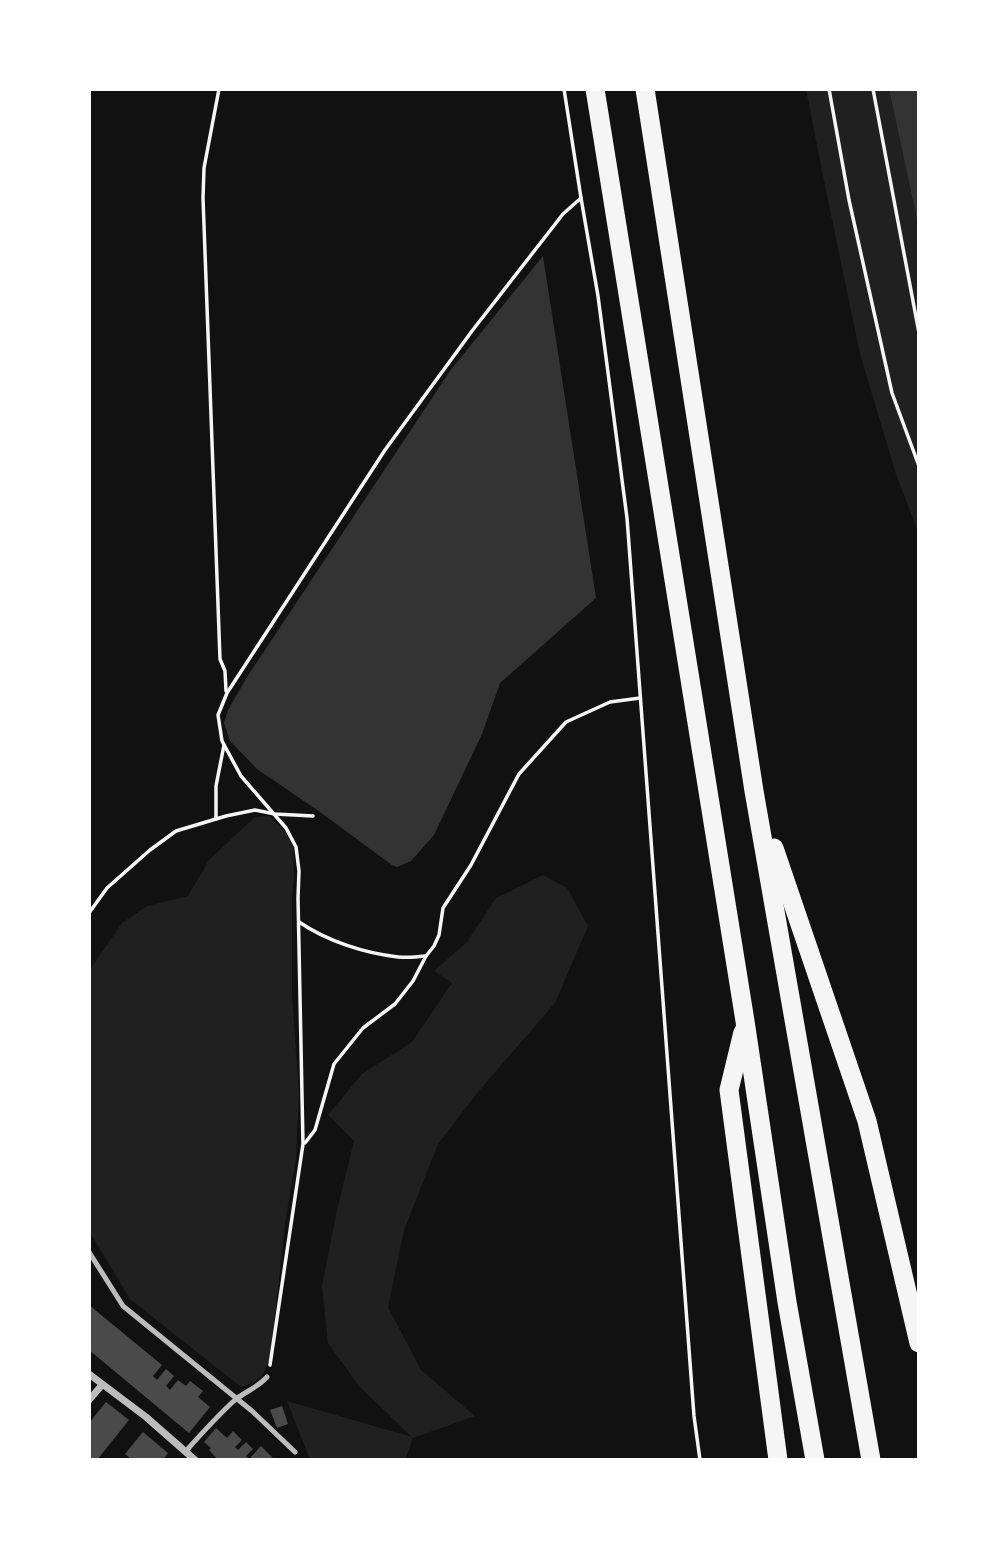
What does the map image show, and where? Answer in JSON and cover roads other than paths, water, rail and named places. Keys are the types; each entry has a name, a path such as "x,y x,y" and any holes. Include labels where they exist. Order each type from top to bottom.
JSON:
{"highway":[{"path":"595,89 745,1021 787,1302 815,1460"},
{"path":"645,89 754,791 871,1460"},
{"path":"754,791 867,1121 919,1343"},
{"path":"745,1021 729,1090 778,1460"}],"street":[{"path":"89,1374 146,1417 195,1460"},
{"path":"89,1400 102,1385"}],"lane":[{"path":"89,1252 123,1306 237,1399 295,1452"},
{"path":"186,1451 218,1416 267,1377"}]}
